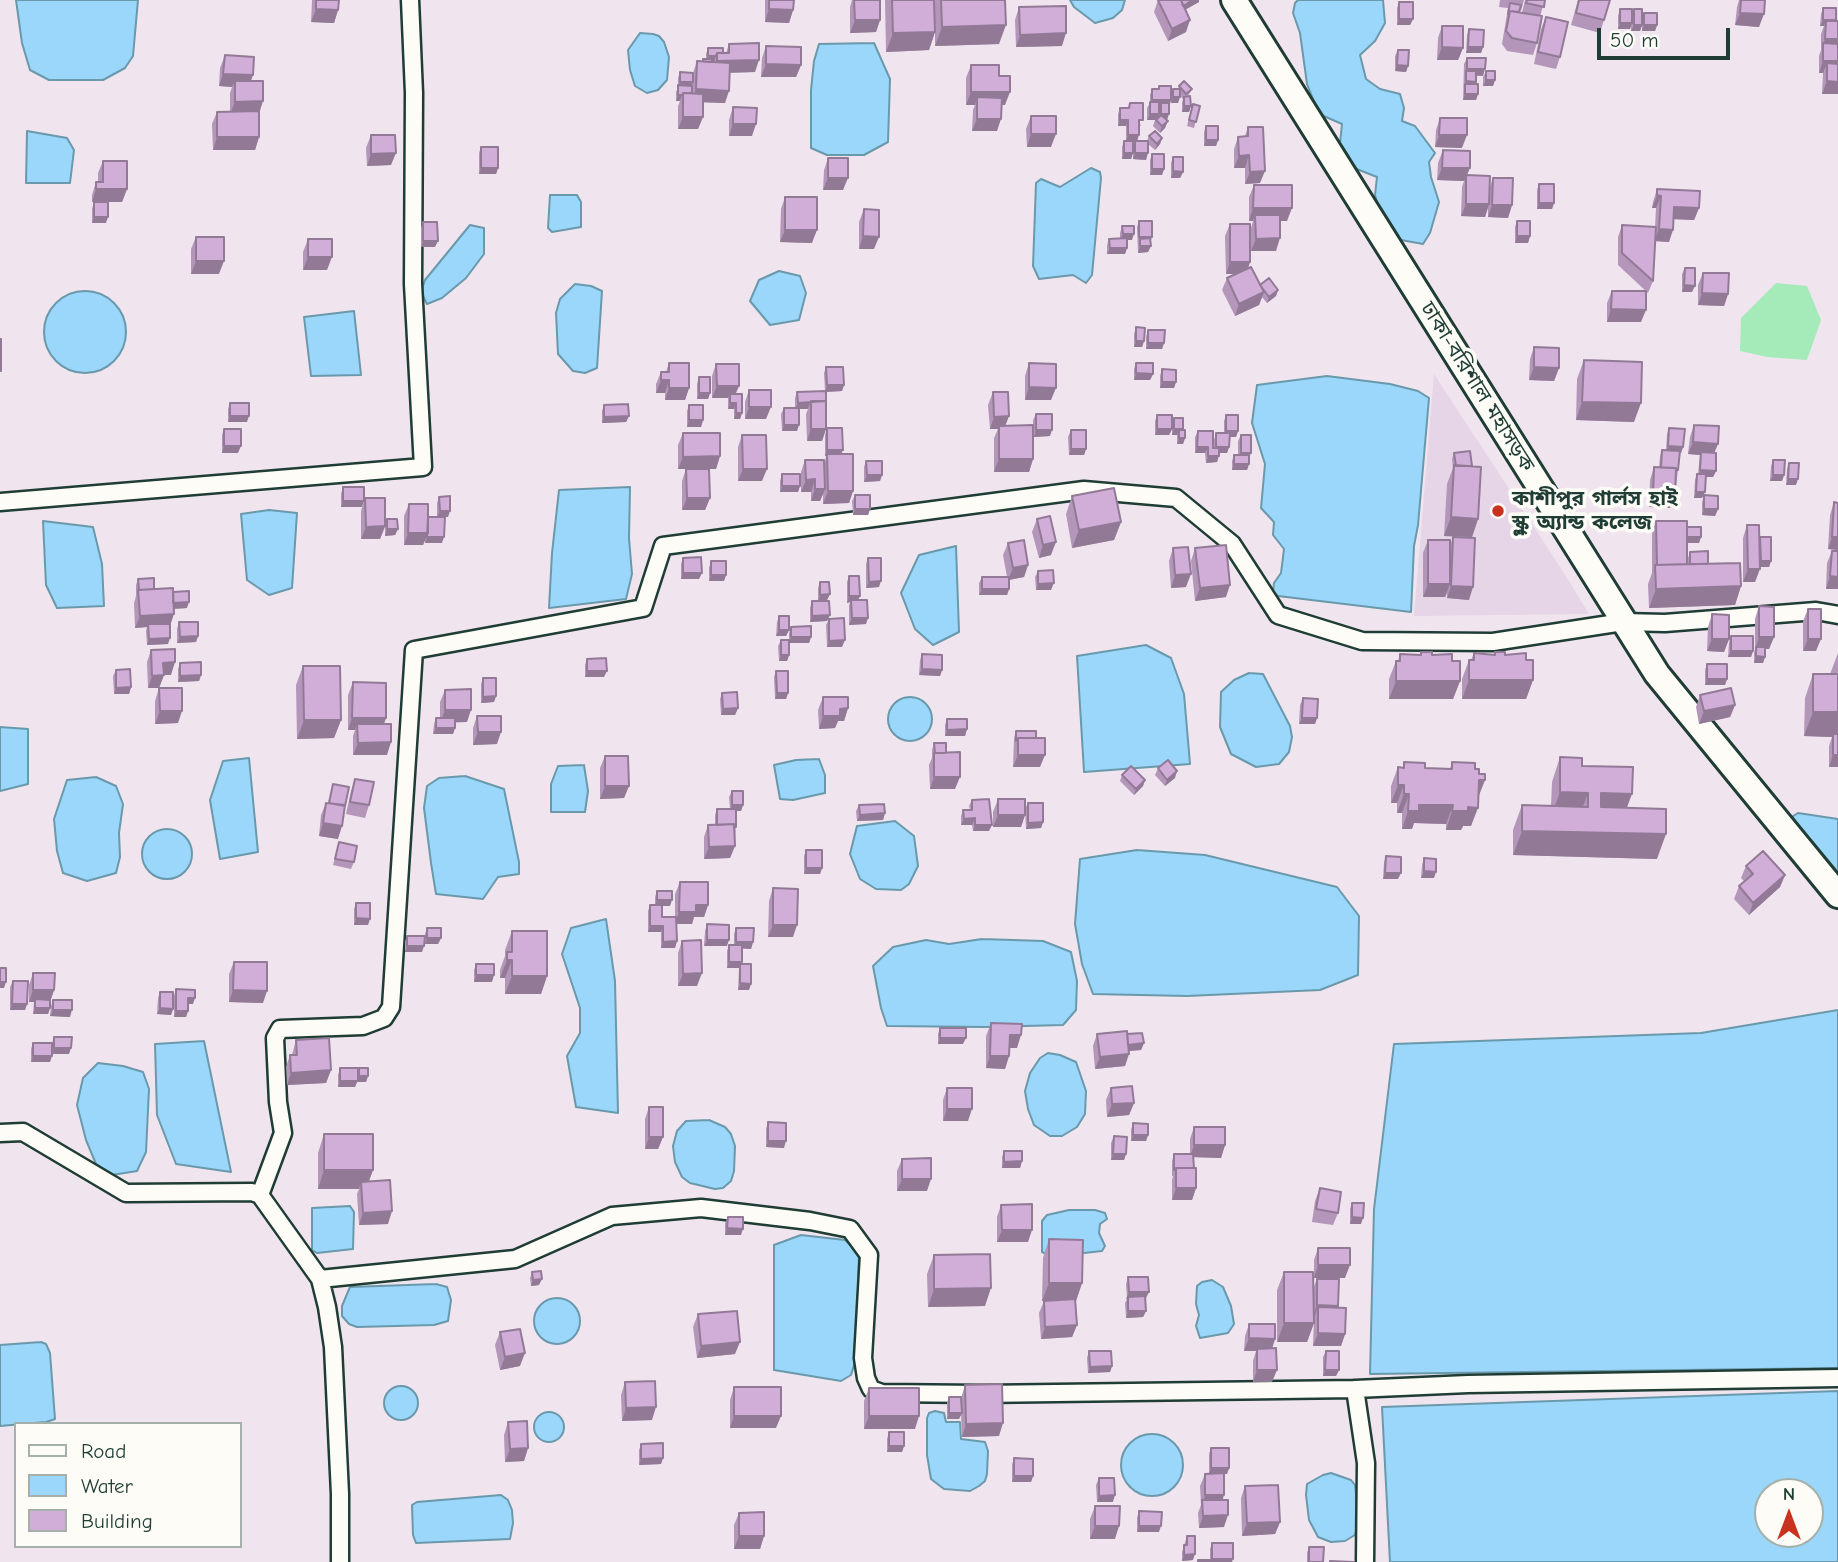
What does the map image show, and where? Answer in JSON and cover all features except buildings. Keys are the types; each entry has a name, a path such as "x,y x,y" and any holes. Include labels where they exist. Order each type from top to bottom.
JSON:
{"highway":[{"name":"ঢাকা-বরিশাল মহাসড়ক","path":"1234,0 1657,674 1838,895"}],"street":[{"path":"0,502 423,467 413,284 415,93 410,0"},
{"path":"260,1195 283,1133 278,1102 275,1038 280,1029 363,1026 384,1018 391,1007 414,650 643,608 663,546 1084,490 1176,498 1232,544 1278,615 1362,641 1493,642 1623,622 1665,623 1816,611 1838,615"},
{"path":"0,1133 23,1132 126,1193 252,1192 260,1195 320,1279 333,1347 340,1494 340,1562"},
{"path":"320,1279 515,1259 612,1216 701,1209 810,1221 850,1229 869,1255 863,1357 866,1378 871,1389 883,1393 1355,1389 1468,1384 1838,1378"},
{"path":"1355,1389 1366,1462 1365,1562"}],"shaded area":[{"name":"কাশীপুর গার্লস হাই স্কুল অ্যান্ড কলেজ","path":"1434,374 1589,614 1414,616","holes":["1449,549 1469,599 1447,598"]}],"green space":[{"path":"1776,283 1807,286 1821,320 1807,360 1767,357 1740,351 1741,318"}],"water":[{"path":"16,0 138,0 133,56 125,68 103,80 49,80 30,70 22,43"},
{"path":"1070,0 1125,0 1122,10 1113,18 1095,23 1074,7"},
{"path":"1298,0 1383,0 1385,23 1375,41 1360,55 1366,79 1380,89 1400,94 1404,108 1402,121 1415,126 1435,153 1429,162 1439,202 1430,233 1423,244 1401,240 1385,231 1375,195 1377,177 1354,168 1341,158 1342,124 1319,114 1307,84 1300,33 1293,13"},
{"path":"640,33 659,36 669,57 667,80 658,90 647,93 635,86 630,70 628,50"},
{"path":"874,43 890,79 888,142 864,155 827,155 811,148 811,90 819,44"},
{"path":"27,131 67,138 74,150 70,183 26,183"},
{"path":"1091,168 1100,172 1101,178 1092,275 1086,283 1073,275 1039,279 1033,266 1036,183 1041,179 1060,187"},
{"path":"550,195 577,195 581,202 581,227 552,232 548,228"},
{"path":"470,225 484,228 484,254 466,278 442,298 427,304 421,292 425,280"},
{"path":"779,271 800,276 806,293 799,320 770,325 750,301 759,280"},
{"path":"575,284 602,291 597,368 585,373 573,371 558,354 556,313 560,299"},
{"path":"85,291 101,294 114,303 123,316 126,332 123,348 114,361 101,370 85,373 69,370 56,361 47,348 44,332 47,316 56,303 69,294"},
{"path":"354,311 361,375 311,376 304,317"},
{"path":"1327,376 1390,384 1418,391 1429,398 1414,546 1411,612 1278,596 1273,592 1274,583 1281,573 1284,549 1273,535 1274,522 1261,508 1265,464 1252,423 1257,385"},
{"path":"630,487 629,538 632,574 626,599 549,608 559,490"},
{"path":"269,510 297,513 292,588 269,595 247,580 241,514"},
{"path":"43,521 93,527 102,564 104,606 57,608 46,585"},
{"path":"956,546 959,632 933,645 915,629 901,593 919,555"},
{"path":"1146,645 1171,658 1184,694 1190,764 1084,772 1077,656"},
{"path":"1249,673 1263,674 1290,726 1292,737 1289,752 1279,764 1256,767 1231,754 1220,727 1221,692 1234,680"},
{"path":"910,697 919,698 926,703 931,710 931,728 926,735 919,740 910,741 901,740 894,735 889,728 888,719 889,710 894,703 901,698"},
{"path":"0,727 28,729 28,784 0,791"},
{"path":"249,758 258,852 220,859 210,800 223,761"},
{"path":"819,759 825,775 825,793 793,800 780,799 774,765"},
{"path":"584,765 588,791 585,812 551,812 551,784 558,766"},
{"path":"465,776 504,789 519,862 519,874 498,877 483,899 436,894 431,863 424,808 427,786 439,778"},
{"path":"96,777 116,786 123,804 119,833 120,857 116,873 87,881 63,873 57,851 54,819 67,780"},
{"path":"1798,813 1838,819 1838,880 1836,870 1811,840 1792,825 1790,818"},
{"path":"895,821 914,836 918,866 909,884 901,890 876,889 860,879 850,854 857,826"},
{"path":"167,829 185,836 192,854 185,872 167,879 149,872 142,854 149,836"},
{"path":"1137,850 1205,855 1337,887 1359,916 1358,975 1320,990 1187,996 1093,994 1082,964 1075,924 1080,859"},
{"path":"606,919 615,981 618,1113 576,1107 567,1056 580,1033 580,1008 562,954 571,928"},
{"path":"982,939 1043,941 1071,952 1077,981 1076,1010 1063,1025 887,1026 873,966 893,947 926,940 949,944"},
{"path":"1838,1010 1838,1368 1370,1374 1374,1209 1394,1044 1701,1033"},
{"path":"204,1041 231,1172 176,1164 157,1115 155,1044"},
{"path":"1048,1053 1076,1062 1086,1091 1085,1114 1077,1127 1062,1136 1050,1136 1034,1125 1028,1109 1025,1091 1030,1073 1040,1058"},
{"path":"98,1063 143,1072 149,1089 146,1152 137,1171 112,1175 96,1164 86,1140 77,1105 83,1078"},
{"path":"709,1120 725,1127 735,1146 734,1171 731,1181 723,1188 715,1189 690,1183 682,1177 675,1162 673,1146 677,1131 686,1121"},
{"path":"350,1206 354,1212 353,1249 317,1253 312,1250 312,1208"},
{"path":"1069,1210 1095,1210 1105,1213 1107,1219 1100,1224 1099,1233 1105,1246 1102,1251 1066,1255 1048,1255 1042,1252 1042,1221 1047,1215"},
{"path":"801,1235 845,1240 859,1253 856,1359 851,1375 841,1381 774,1370 774,1245"},
{"path":"1212,1280 1223,1287 1231,1306 1234,1324 1228,1333 1200,1338 1196,1326 1199,1315 1196,1304 1197,1286"},
{"path":"436,1284 447,1287 451,1300 448,1321 434,1325 357,1327 349,1324 342,1316 342,1306 350,1287"},
{"path":"557,1298 573,1305 580,1321 573,1337 557,1344 541,1337 534,1321 541,1305"},
{"path":"41,1342 46,1344 50,1353 55,1419 46,1422 14,1422 14,1425 0,1426 0,1345"},
{"path":"401,1386 413,1391 418,1403 413,1415 401,1420 389,1415 384,1403 389,1391"},
{"path":"1838,1391 1838,1562 1390,1562 1382,1407"},
{"path":"549,1412 559,1417 564,1427 559,1437 549,1442 539,1437 534,1427 539,1417"},
{"path":"929,1413 944,1413 946,1422 960,1422 961,1439 985,1442 988,1451 985,1481 970,1491 944,1489 931,1479 927,1455 927,1418"},
{"path":"1152,1434 1174,1443 1183,1465 1174,1487 1152,1496 1130,1487 1121,1465 1130,1443"},
{"path":"1331,1473 1351,1480 1355,1485 1359,1521 1355,1535 1345,1541 1331,1542 1318,1537 1309,1520 1307,1484"},
{"path":"501,1495 508,1500 512,1510 510,1539 416,1543 413,1535 412,1505 417,1502"}],"place":[{"name":"কাশীপুর গার্লস হাই স্কুল অ্যান্ড কলেজ","path":"1498,511"}]}
